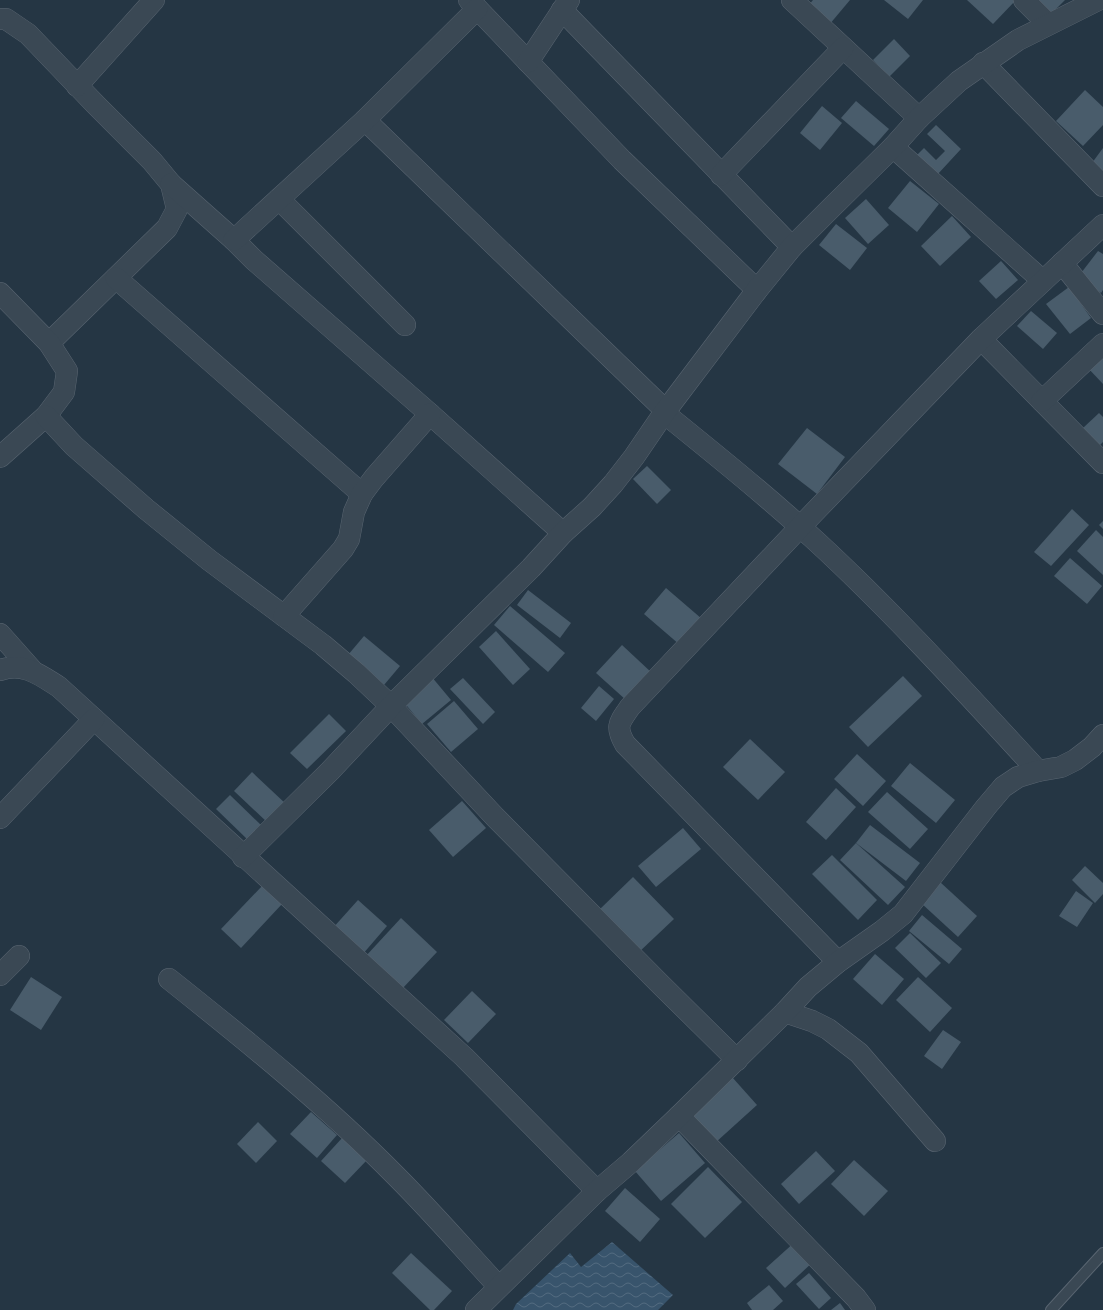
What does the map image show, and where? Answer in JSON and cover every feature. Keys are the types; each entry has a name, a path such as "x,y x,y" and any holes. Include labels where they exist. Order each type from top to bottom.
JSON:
{"street":[{"path":"77,86 154,0"},
{"path":"792,0 919,118"},
{"path":"1024,0 1048,24"},
{"path":"244,857 391,706 531,568 563,533 592,507 634,458 665,412 757,290 792,247 893,148 919,118 960,81 983,63 1018,40 1098,0"},
{"path":"234,240 365,120 473,4 622,160 757,290"},
{"path":"528,62 565,5 792,247"},
{"path":"0,19 6,19 28,34 77,86 152,161 171,184 234,240 254,260 563,533"},
{"path":"722,174 843,48"},
{"path":"983,63 1103,186"},
{"path":"365,120 665,412 764,495 858,581 938,661 1038,771"},
{"path":"893,148 1043,281"},
{"path":"49,343 167,228 177,209 171,184"},
{"path":"279,199 405,325"},
{"path":"838,962 625,744 620,734 620,721 630,707 800,527 982,339 1103,225"},
{"path":"1062,264 1103,314"},
{"path":"116,278 362,494"},
{"path":"0,293 49,343 67,371 64,392 46,416 0,457"},
{"path":"982,339 1103,463"},
{"path":"1042,402 1103,344"},
{"path":"284,616 343,549 349,539 354,512 362,494 374,478 430,414"},
{"path":"46,416 74,446 146,509 209,560 323,645 391,706 495,817 737,1060"},
{"path":"0,634 32,670 59,687 464,1057 597,1191"},
{"path":"0,670 9,667 32,670"},
{"path":"0,818 94,719"},
{"path":"476,1310 597,1191 630,1162 737,1060 808,987 838,962 882,931 903,914 986,807 1004,787 1018,777 1038,771 1061,767 1075,760 1103,735"},
{"path":"0,975 19,956"},
{"path":"169,979 281,1071 345,1127 396,1176 499,1287"},
{"path":"785,1012 812,1021 828,1029 859,1053 935,1141"},
{"path":"679,1116 856,1298 865,1310"}],"lane":[{"path":"1051,1310 1103,1253"}],"water":[{"path":"612,1242 673,1295 658,1310 513,1310 516,1304 570,1253 581,1267"}],"building":[{"path":"813,0 850,0 829,25 807,7"},
{"path":"884,0 923,0 908,19"},
{"path":"967,0 1016,0 993,24"},
{"path":"1037,0 1065,0 1051,14"},
{"path":"894,39 910,56 889,77 873,60"},
{"path":"1085,90 1103,107 1103,125 1083,146 1056,121"},
{"path":"856,101 889,129 874,146 841,118"},
{"path":"822,106 842,123 820,150 800,133"},
{"path":"936,125 961,149 937,175 916,156 924,148 936,160 945,151 927,134"},
{"path":"1103,148 1103,177 1089,167"},
{"path":"910,181 939,204 917,232 888,208"},
{"path":"866,199 889,225 868,244 845,218"},
{"path":"952,216 971,237 940,266 921,246"},
{"path":"836,224 867,248 850,270 819,245"},
{"path":"1098,251 1103,254 1103,290 1101,293 1078,277"},
{"path":"1001,261 1018,280 996,299 979,281"},
{"path":"1069,287 1091,318 1070,334 1046,304"},
{"path":"1031,311 1057,333 1043,349 1017,326"},
{"path":"1103,352 1103,384 1087,367"},
{"path":"1099,413 1103,417 1103,442 1099,446 1083,428"},
{"path":"807,428 845,457 817,494 778,464"},
{"path":"647,466 671,490 657,504 633,479"},
{"path":"1072,509 1089,525 1051,566 1034,552"},
{"path":"1103,521 1103,529 1099,525"},
{"path":"1096,530 1103,537 1103,575 1077,551"},
{"path":"1070,558 1102,586 1087,604 1054,576"},
{"path":"666,588 702,619 680,645 644,614"},
{"path":"528,590 571,623 560,638 517,605"},
{"path":"510,606 565,653 548,672 494,625"},
{"path":"496,631 530,669 513,685 479,647"},
{"path":"364,636 400,666 384,685 348,655"},
{"path":"622,645 652,673 626,700 596,673"},
{"path":"431,676 451,700 422,724 402,700"},
{"path":"903,676 922,696 868,747 849,727"},
{"path":"463,678 495,712 483,724 450,689"},
{"path":"599,686 614,699 596,721 581,708"},
{"path":"454,701 478,729 451,752 427,724"},
{"path":"329,714 346,731 307,769 290,753"},
{"path":"750,739 785,772 758,800 723,767"},
{"path":"857,754 886,781 863,806 834,779"},
{"path":"910,763 955,800 936,823 891,786"},
{"path":"252,772 287,805 269,824 234,791"},
{"path":"836,788 856,807 826,840 806,822"},
{"path":"887,792 928,829 910,849 868,812"},
{"path":"230,795 261,825 247,839 216,809"},
{"path":"462,801 486,828 453,857 429,830"},
{"path":"870,825 920,863 906,881 856,843"},
{"path":"683,828 701,849 656,887 638,866"},
{"path":"856,843 905,887 888,905 840,860"},
{"path":"832,855 877,900 858,920 812,874"},
{"path":"1085,866 1103,883 1103,894 1095,903 1072,880"},
{"path":"633,877 674,919 638,953 598,911"},
{"path":"940,882 977,916 958,937 921,903"},
{"path":"263,885 283,903 241,948 221,929"},
{"path":"1076,891 1093,903 1077,927 1059,916"},
{"path":"358,900 387,926 362,955 332,929"},
{"path":"922,915 962,949 949,964 909,931"},
{"path":"401,918 437,952 401,990 365,957"},
{"path":"910,933 941,963 926,978 895,948"},
{"path":"875,954 904,979 882,1005 853,979"},
{"path":"31,977 62,997 41,1030 10,1010"},
{"path":"918,977 952,1008 930,1032 896,1000"},
{"path":"472,991 496,1014 468,1043 444,1020"},
{"path":"943,1030 961,1042 942,1069 924,1056"},
{"path":"732,1077 757,1105 715,1143 689,1115"},
{"path":"311,1112 337,1135 317,1158 290,1134"},
{"path":"258,1122 277,1141 256,1163 237,1144"},
{"path":"679,1133 705,1163 661,1201 635,1171"},
{"path":"343,1137 367,1160 345,1183 321,1161"},
{"path":"816,1151 835,1171 799,1204 781,1184"},
{"path":"854,1160 888,1191 864,1216 831,1184"},
{"path":"708,1167 742,1202 705,1238 671,1204"},
{"path":"625,1188 660,1219 640,1242 605,1211"},
{"path":"796,1241 814,1261 785,1288 766,1268"},
{"path":"411,1253 452,1291 434,1310 430,1310 392,1273"},
{"path":"809,1273 831,1298 819,1309 796,1284"},
{"path":"769,1285 783,1301 773,1310 752,1310 747,1303"},
{"path":"840,1303 845,1310 831,1310"}]}
